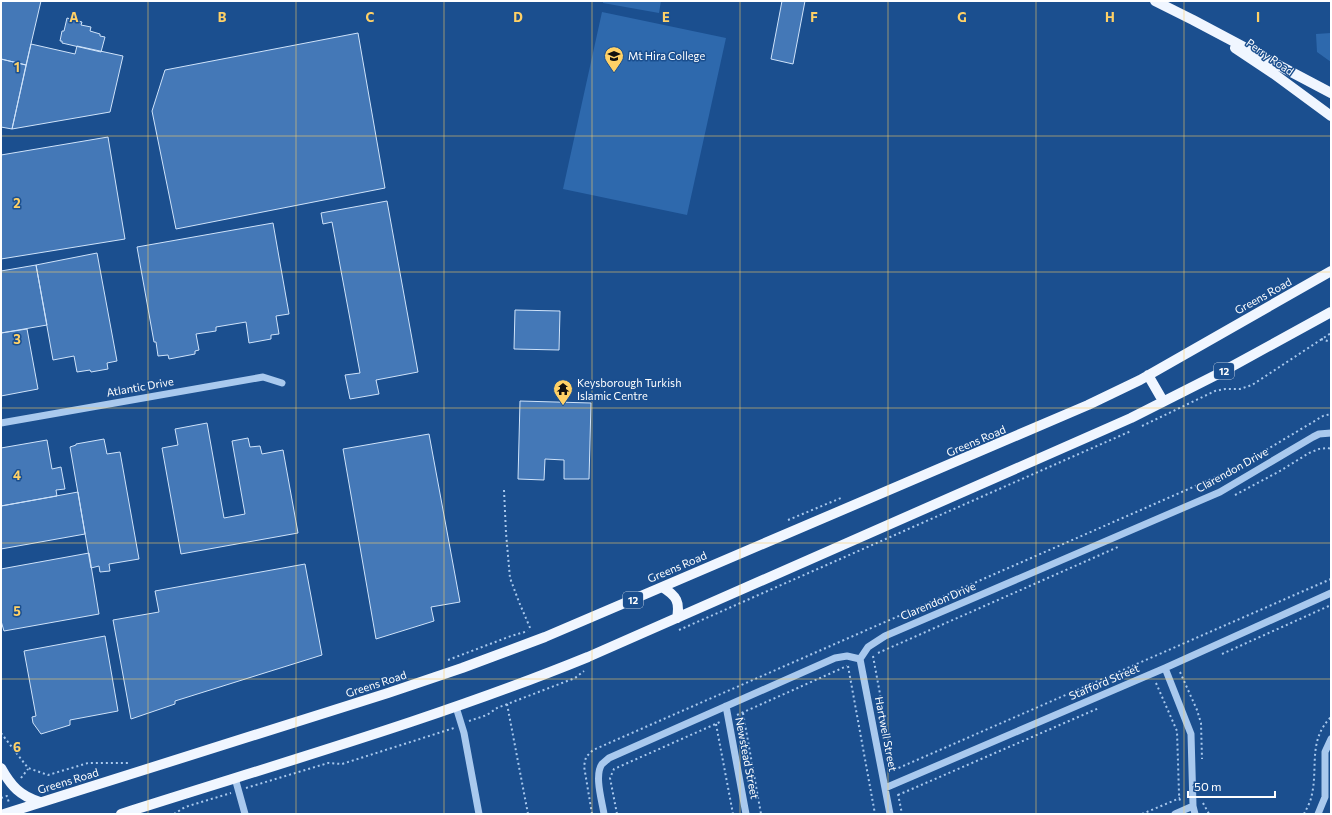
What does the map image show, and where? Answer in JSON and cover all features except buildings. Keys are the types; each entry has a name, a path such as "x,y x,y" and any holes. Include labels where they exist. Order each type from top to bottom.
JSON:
{"main road":[{"name":"Perry Road","path":"1155,1 1331,93"},
{"name":"Perry Road","path":"1193,20 1274,74 1331,116"},
{"name":"Greens Road","path":"4,814 462,668 545,637 1088,405 1148,375 1331,271"},
{"name":"12","path":"124,813 456,707 548,673 677,618 1109,427 1218,374 1331,312"},
{"path":"1148,375 1164,401"},
{"path":"662,587 669,591 678,601 679,608 677,618"},
{"path":"1,768 21,793 28,798 40,802"}],"street":[{"name":"Atlantic Drive","path":"1,423 263,377 282,383"},
{"name":"Clarendon Drive","path":"860,660 868,646 885,636 1220,492 1313,437 1319,434 1331,433"},
{"name":"Stafford Street","path":"885,788 1165,668 1331,593"},
{"path":"604,814 599,770 602,763 610,758 835,658 847,656 860,660"},
{"name":"Hartwell Street","path":"860,660 890,814"},
{"path":"1165,668 1190,734 1193,806 1195,814"},
{"name":"Newstead Street","path":"726,706 746,814"},
{"path":"456,707 465,737 479,814"},
{"path":"1318,814 1325,797 1326,752 1331,739"},
{"path":"235,778 245,814"},
{"path":"1175,814 1193,806"}],"path":[{"path":"1321,339 1331,342"},
{"path":"592,814 584,766 586,757 593,750 1236,468 1323,416 1331,414"},
{"path":"1229,498 1319,448 1331,449"},
{"path":"504,490 510,578 531,630"},
{"path":"786,521 843,497"},
{"path":"902,814 872,655 1120,546"},
{"path":"894,770 1331,578"},
{"path":"445,662 511,636 535,629"},
{"path":"617,814 610,778 614,769 860,660"},
{"path":"848,666 875,814"},
{"path":"1156,683 1177,731 1182,811"},
{"path":"507,704 528,814"},
{"path":"742,712 761,814"},
{"path":"716,724 733,814"},
{"path":"1,733 28,768 48,775 88,762 127,763 134,761"},
{"path":"1142,814 1180,798"}],"shaded area":[{"path":"603,1 661,1 659,13 603,3"},
{"path":"602,12 726,38 687,215 563,189"},
{"path":"1331,33 1331,62 1317,52 1316,34"}],"place":[{"name":"Mt Hira College","path":"614,73"},
{"name":"Keysborough Turkish Islamic Centre","path":"563,406"}]}
